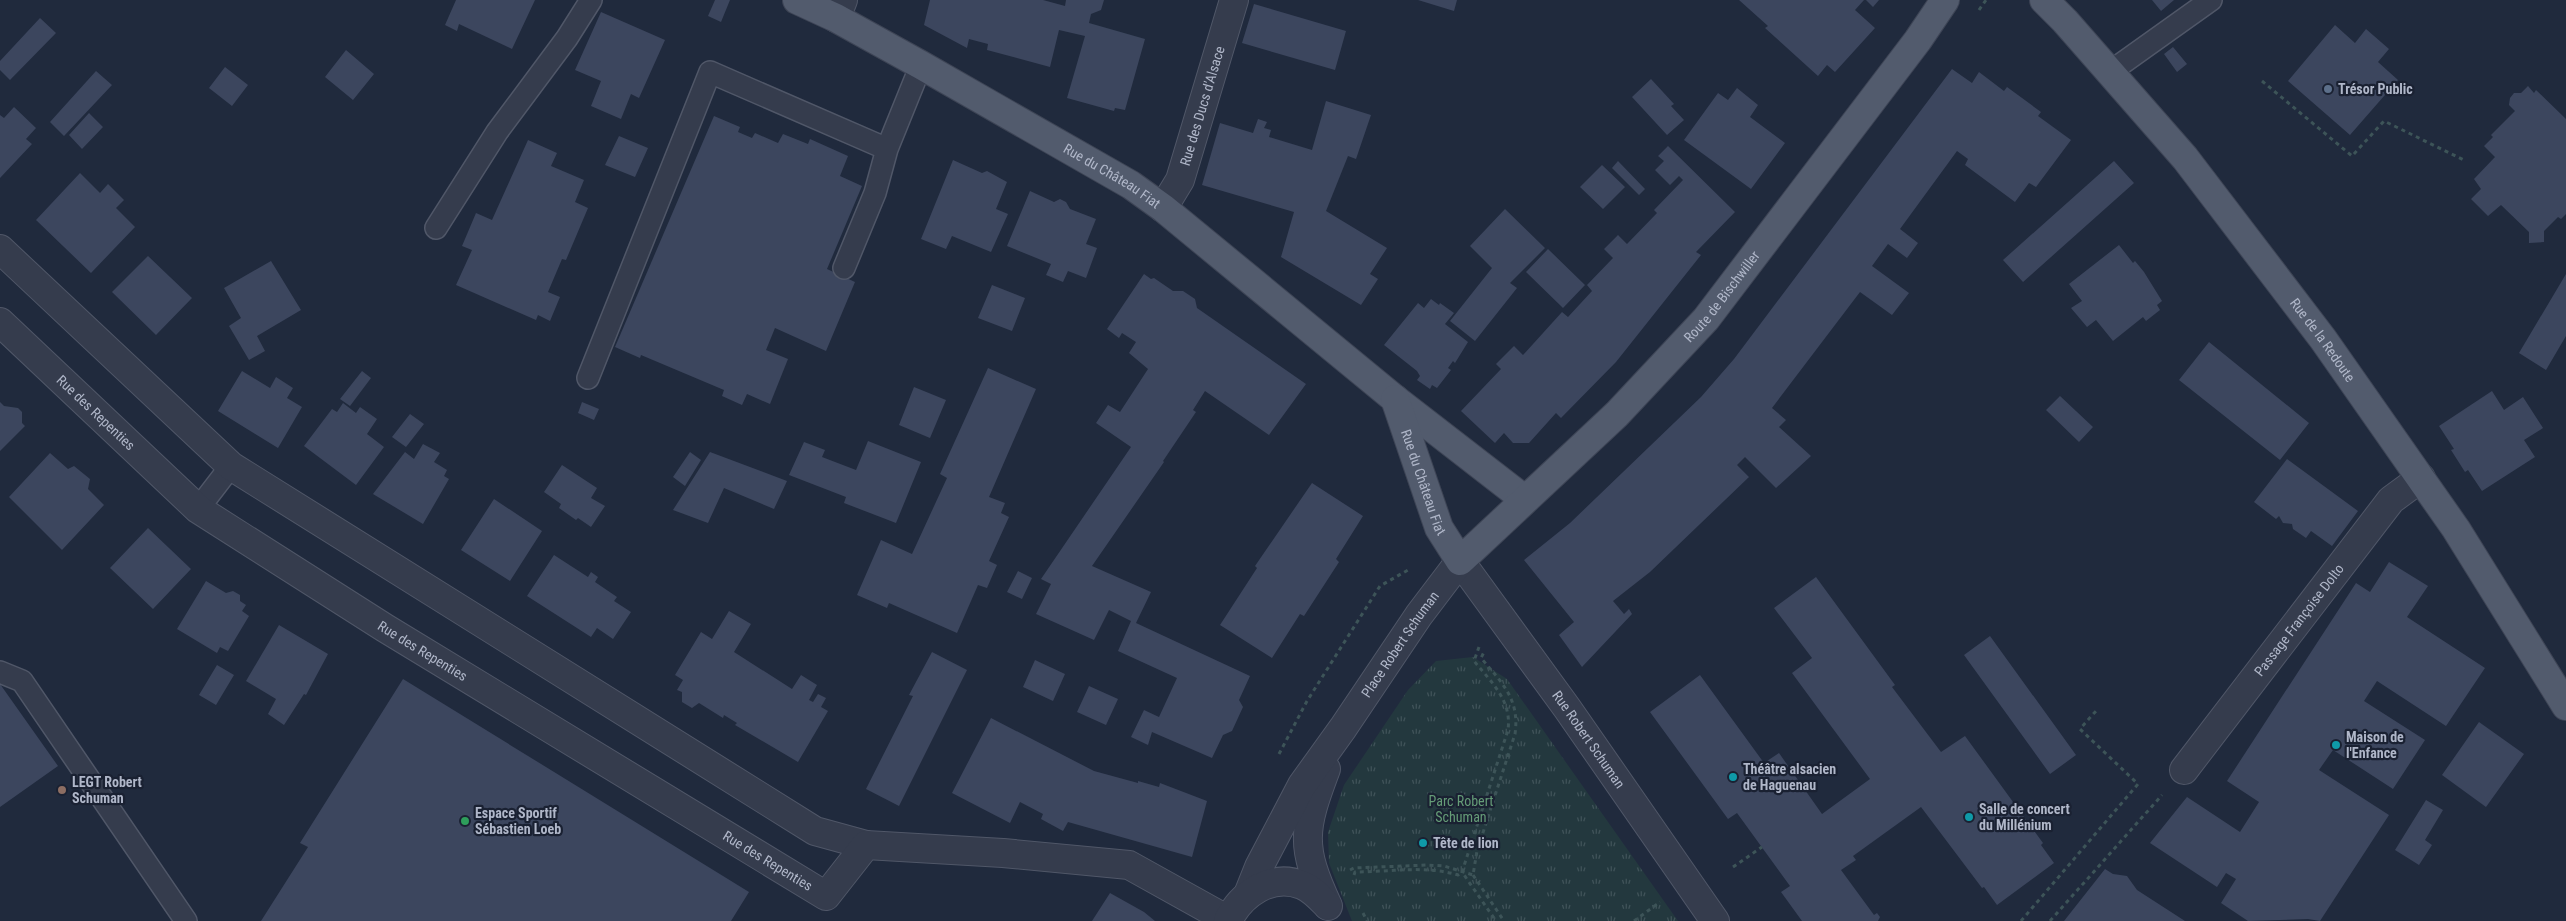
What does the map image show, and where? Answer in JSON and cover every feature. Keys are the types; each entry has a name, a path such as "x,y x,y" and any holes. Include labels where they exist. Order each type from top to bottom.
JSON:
{"main road":[{"name":"Rue du Château Fiat","path":"797,0 839,9 921,65 1058,141 1131,185 1164,208 1394,399 1524,499"},
{"name":"Route de Bischwiller","path":"1460,561 1524,499 1617,414 1706,319 1912,47 1945,0"},
{"name":"Rue de la Redoute","path":"2044,0 2185,158 2323,339 2421,478 2566,706"},
{"name":"Rue du Château Fiat","path":"1394,399 1439,528 1460,561"}],"street":[{"name":"Rue des Ducs d'Alsace","path":"1164,208 1180,180 1234,0"},
{"path":"0,249 231,466 815,831 866,845 1003,853 1129,865 1228,921"},
{"name":"Rue des Repenties","path":"0,322 198,509 385,628 826,896 866,845"},
{"name":"Passage Françoise Dolto","path":"2184,770 2391,500 2421,478"},
{"name":"Place Robert Schuman","path":"1228,921 1237,904 1249,892 1302,785 1343,728 1419,614 1460,561"},
{"name":"Rue Robert Schuman","path":"1460,561 1578,723 1715,921"},
{"name":"Place Robert Schuman","path":"1333,914 1313,874 1307,837 1316,794 1343,728"},
{"name":"Place Robert Schuman","path":"1249,892 1266,884 1285,882 1302,885 1315,893 1333,914"}],"lane":[{"path":"436,228 497,132 567,38 591,0"},
{"path":"2110,72 2211,0"},
{"path":"844,268 875,193 887,149 921,65"},
{"path":"588,378 710,72 887,149"},
{"path":"198,509 231,466"},
{"path":"0,672 22,681 186,921"}],"path":[{"path":"2262,81 2352,156 2384,121 2464,160"},
{"path":"1333,914 1360,899 1354,876 1355,872 1427,869 1443,870 1458,875 1462,872 1510,719 1504,698 1474,661 1480,645"},
{"path":"1473,875 1477,851 1515,734 1517,720 1514,703 1510,694 1481,658 1485,650"},
{"path":"2021,921 2138,784 2080,729 2096,711"},
{"path":"2050,921 2184,770"},
{"path":"1733,867 1762,847"},
{"path":"1348,875 1354,868 1444,866 1473,875 1504,921"},
{"path":"1462,872 1496,921"},
{"path":"1634,921 1662,900"}],"green space":[{"name":"Parc Robert Schuman","path":"1473,657 1507,679 1678,921 1352,921 1329,863 1328,832 1344,785 1408,690 1436,661"}],"building":[{"path":"456,0 535,0 512,49 459,24 457,31 445,25"},
{"path":"715,0 730,0 721,22 708,16"},
{"path":"930,0 1043,0 1065,6 1066,0 1104,0 1101,10 1091,14 1089,23 1145,39 1125,110 1115,108 1114,111 1067,98 1085,36 1059,30 1050,67 987,50 988,44 969,39 967,48 924,25"},
{"path":"1418,0 1457,0 1454,11"},
{"path":"1739,0 1864,0 1855,10 1875,28 1835,72 1827,65 1818,76 1765,28 1768,26"},
{"path":"1866,0 1879,0 1873,7"},
{"path":"2152,0 2174,0 2161,11"},
{"path":"1254,4 1346,31 1335,70 1242,43"},
{"path":"601,12 665,40 639,98 631,94 621,119 591,106 601,81 575,70"},
{"path":"40,18 56,33 10,80 0,70 0,61"},
{"path":"2335,25 2355,43 2366,29 2389,49 2378,62 2398,80 2350,135 2288,81"},
{"path":"2173,47 2187,64 2177,72 2164,54"},
{"path":"346,50 374,74 353,100 325,77"},
{"path":"225,67 248,85 232,106 209,88"},
{"path":"1952,69 1972,83 1979,72 2004,91 2007,87 2041,112 2038,116 2071,140 2036,187 2029,183 2015,202 1965,165 1968,159 1957,151 1900,229 1918,243 1907,258 1888,244 1872,266 1909,293 1892,315 1860,292 1772,408 1786,420 1779,427 1811,456 1776,488 1745,457 1737,465 1749,477 1650,572 1613,601 1624,614 1629,609 1632,614 1582,667 1559,635 1574,622 1524,560 1570,523 1701,397 1734,359"},
{"path":"96,71 112,85 64,136 50,122"},
{"path":"1651,79 1674,104 1671,106 1684,120 1667,135 1632,97"},
{"path":"2528,86 2534,93 2536,90 2566,119 2566,214 2561,219 2558,217 2544,231 2544,242 2529,243 2529,232 2501,205 2488,216 2471,199 2481,189 2474,179 2495,157 2484,146 2493,137 2491,135 2515,111 2509,105 2510,98 2514,93 2521,93"},
{"path":"1737,88 1758,105 1750,117 1785,143 1751,189 1684,140 1718,93 1728,100"},
{"path":"1326,101 1371,115 1356,159 1348,156 1326,211 1387,248 1370,274 1378,279 1361,305 1281,257 1294,212 1202,185 1220,123 1253,133 1258,119 1267,122 1264,128 1271,130 1269,137 1312,150"},
{"path":"14,107 36,128 26,139 32,144 0,178 0,115 4,118"},
{"path":"89,113 103,127 82,149 69,135"},
{"path":"714,116 740,127 738,132 752,138 755,133 778,143 783,134 808,144 810,139 848,156 840,176 862,186 827,269 855,282 826,351 775,328 766,350 788,359 770,404 747,394 742,405 722,396 724,390 641,355 640,358 615,347"},
{"path":"619,136 648,148 635,177 605,165"},
{"path":"528,140 557,153 551,166 584,180 575,202 588,208 566,260 562,259 548,292 560,297 550,321 538,315 536,320 456,285 472,250 462,246 476,213 492,220"},
{"path":"1668,146 1735,212 1696,252 1701,255 1616,362 1561,418 1556,413 1529,443 1513,443 1504,433 1495,443 1461,411 1501,369 1496,364 1514,346 1523,355 1562,312 1568,317 1592,291 1587,285 1613,258 1604,249 1618,235 1627,244 1657,213 1654,210 1683,180 1679,176 1670,185 1655,170 1664,161 1658,156"},
{"path":"953,160 982,173 987,171 1007,182 996,209 1008,214 991,252 952,236 946,249 921,239"},
{"path":"1618,161 1645,189 1639,195 1612,168"},
{"path":"2114,161 2134,183 2023,282 2003,260"},
{"path":"1602,165 1625,187 1603,209 1580,187"},
{"path":"80,173 100,193 108,184 124,200 116,208 135,227 91,273 36,220"},
{"path":"1030,191 1054,202 1060,199 1066,202 1070,209 1096,219 1086,244 1097,248 1086,278 1068,271 1063,282 1046,275 1051,264 1007,246"},
{"path":"1505,209 1545,248 1510,283 1517,288 1475,341 1450,321 1492,268 1470,246"},
{"path":"2119,245 2133,263 2135,261 2144,272 2162,301 2157,305 2160,310 2146,321 2143,317 2113,341 2096,320 2087,327 2071,308 2082,301 2069,284"},
{"path":"1548,249 1585,285 1563,308 1526,272"},
{"path":"148,256 192,298 156,335 112,292"},
{"path":"271,261 301,310 257,336 265,351 249,360 229,326 241,318 224,288"},
{"path":"1144,274 1151,279 1154,278 1173,291 1183,291 1195,299 1197,308 1306,384 1269,435 1205,391 1193,410 1196,412 1164,462 1092,566 1151,592 1136,623 1250,676 1239,700 1243,707 1232,731 1223,735 1212,758 1152,732 1148,745 1131,737 1144,710 1159,717 1177,678 1118,651 1131,621 1109,610 1094,640 1036,614 1051,584 1041,579 1131,447 1096,423 1108,405 1120,412 1148,369 1129,353 1136,342 1122,333 1119,338 1107,329"},
{"path":"2566,274 2566,336 2546,370 2519,353"},
{"path":"992,285 1025,298 1012,331 978,318"},
{"path":"1431,299 1454,313 1445,324 1468,342 1455,363 1453,361 1448,368 1451,370 1437,388 1432,385 1430,389 1417,380 1420,376 1417,371 1384,345 1418,303 1424,308"},
{"path":"2209,342 2309,423 2280,460 2179,380"},
{"path":"988,368 1036,389 989,497 1005,503 1001,513 1009,517 989,561 997,565 987,588 978,585 957,633 889,603 887,608 857,595 881,540 912,554 947,478 940,474"},
{"path":"242,371 270,388 276,377 293,388 287,398 302,407 278,448 218,411"},
{"path":"362,371 371,378 350,406 340,399"},
{"path":"914,387 946,400 930,438 899,425"},
{"path":"2492,391 2504,410 2523,397 2543,428 2524,440 2535,457 2482,491 2468,470 2465,472 2451,450 2454,449 2439,426"},
{"path":"2060,396 2093,427 2079,442 2046,410"},
{"path":"0,402 4,406 18,408 22,412 22,423 25,426 0,451"},
{"path":"582,402 599,409 594,420 578,413"},
{"path":"343,403 356,413 360,407 377,419 367,434 384,447 356,485 304,446 332,409 337,412"},
{"path":"410,414 424,424 406,447 392,437"},
{"path":"868,441 921,462 896,523 844,503 846,497 789,475 804,442 825,450 822,457 856,470"},
{"path":"423,444 440,453 434,462 447,470 444,476 449,479 423,524 373,494 405,452 414,459"},
{"path":"690,452 701,460 685,486 673,477"},
{"path":"710,452 787,481 774,509 724,488 708,523 673,510"},
{"path":"50,453 68,469 74,466 90,479 88,489 104,505 62,550 9,497"},
{"path":"2287,459 2358,511 2332,546 2311,531 2306,538 2293,529 2292,524 2283,523 2279,516 2276,519 2254,502"},
{"path":"562,465 597,488 591,498 605,506 591,527 578,518 576,520 559,508 561,504 544,492"},
{"path":"1312,483 1363,516 1336,559 1339,562 1304,616 1300,614 1272,658 1220,625 1257,568 1255,566"},
{"path":"494,499 542,531 510,581 461,550"},
{"path":"148,528 191,569 153,609 110,568"},
{"path":"554,555 588,577 591,572 598,577 595,582 617,597 614,601 631,612 613,639 597,628 591,637 527,596"},
{"name":"Maison de l'Enfance","path":"2389,562 2428,586 2407,617 2485,668 2446,726 2377,681 2364,701 2425,740 2393,789 2333,750 2319,770 2389,815 2320,921 2308,919 2248,921 2221,903 2236,879 2226,873 2217,887 2150,843 2187,797 2240,832 2259,802 2227,781 2356,583 2370,592"},
{"path":"1018,571 1032,578 1022,599 1007,592"},
{"path":"1816,577 1895,685 1892,687 1941,752 1965,736 2043,843 2041,845 2054,863 1997,905 1921,807 1853,856 1856,860 1841,870 1874,915 1877,913 1880,917 1878,921 1802,921 1781,892 1790,886 1737,813 1728,819 1650,712 1700,675 1764,763 1779,753 1822,814 1870,779 1792,673 1812,658 1774,608"},
{"path":"206,581 226,593 233,591 240,595 240,601 246,605 242,611 249,616 228,651 220,647 217,653 177,629"},
{"path":"729,611 751,624 734,652 792,689 801,675 817,685 809,700 813,702 818,694 826,698 821,707 828,711 798,762 735,725 737,723 724,715 723,718 699,703 692,708 682,702 682,692 677,690 683,680 675,675 701,632 712,639"},
{"path":"279,625 328,654 306,695 304,694 284,725 268,714 276,699 246,681"},
{"path":"1990,636 2076,755 2050,774 1964,655"},
{"path":"932,652 967,670 899,806 866,789 913,696 909,695"},
{"path":"1035,660 1065,674 1053,701 1023,687"},
{"path":"217,665 234,675 216,705 199,695"},
{"name":"Espace Sportif Sébastien Loeb","path":"403,679 749,892 731,921 261,921 308,847 300,843"},
{"path":"0,684 58,766 0,807"},
{"path":"1089,686 1118,699 1106,725 1077,712"},
{"path":"991,718 1094,771 1159,787 1160,783 1207,801 1192,857 1068,822 1063,831 1041,819 1043,814 1020,802 1010,823 952,793"},
{"path":"2479,722 2524,754 2486,807 2442,775"},
{"path":"2426,800 2443,810 2425,840 2432,845 2419,865 2395,850"},
{"path":"2105,869 2113,874 2127,876 2137,890 2185,921 2064,921"},
{"path":"1110,893 1144,912 1155,921 1092,921"}],"place":[{"name":"Trésor Public","path":"2328,89"},
{"name":"Maison de l'Enfance","path":"2336,745"},
{"name":"Théâtre alsacien de Haguenau","path":"1733,777"},
{"name":"LEGT Robert Schuman","path":"62,790"},
{"name":"Salle de concert du Millénium","path":"1969,817"},
{"name":"Espace Sportif Sébastien Loeb","path":"465,821"},
{"name":"Tête de lion","path":"1423,843"}]}
